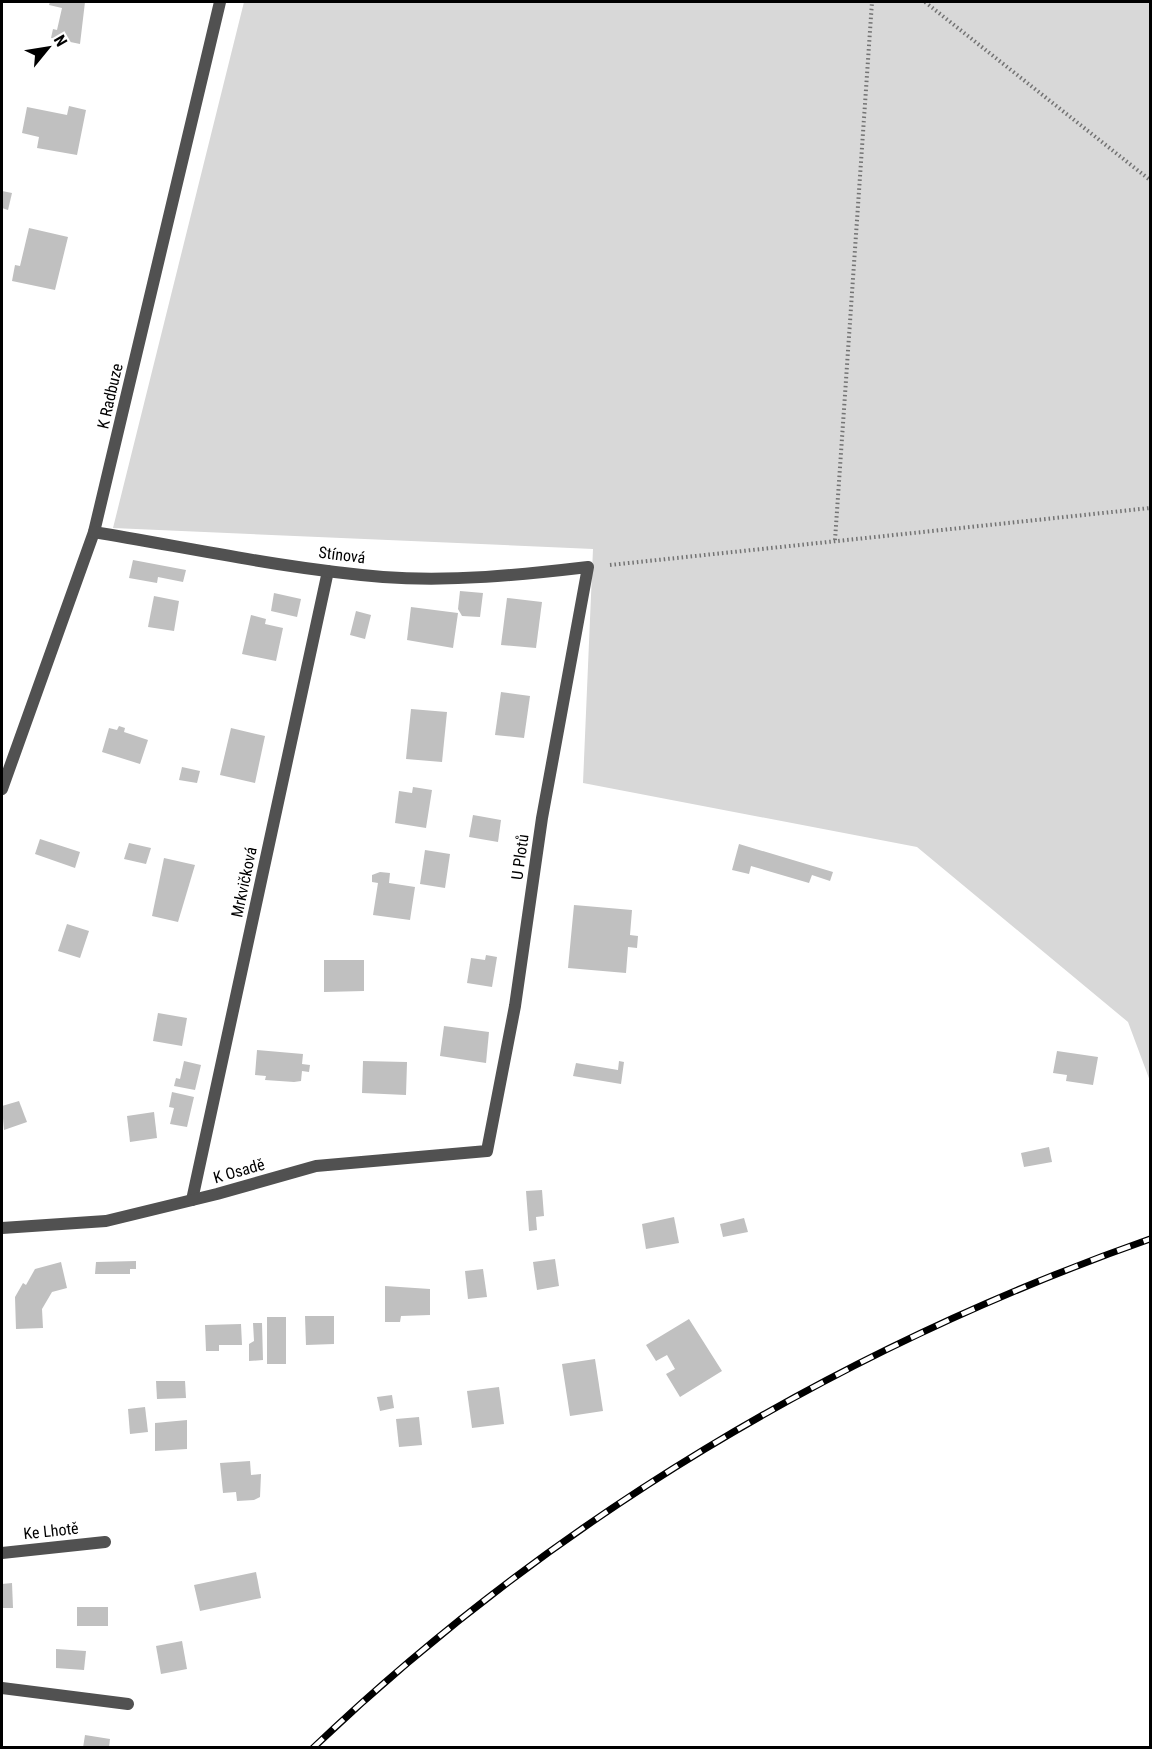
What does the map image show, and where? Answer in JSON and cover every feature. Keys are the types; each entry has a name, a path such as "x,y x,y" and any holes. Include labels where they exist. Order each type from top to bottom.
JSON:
{"street":[{"name":"K Radbuze","path":"2,789 94,532 220,2"},
{"name":"Stínová","path":"94,532 328,571 384,577 483,579 588,567"},
{"name":"U Plotů","path":"487,1151 515,1006 542,818 588,567"},
{"name":"Mrkvičková","path":"192,1200 328,571"},
{"name":"K Osadě","path":"2,1228 106,1221 316,1166 487,1151"},
{"name":"Ke Lhotě","path":"2,1553 105,1542"},
{"path":"2,1688 128,1704"}],"path":[{"path":"836,540 872,2"},
{"path":"925,2 1150,180"},
{"path":"588,567 1150,508"}],"shaded area":[{"path":"244,2 1150,2 1150,1081 1128,1022 917,847 583,783 593,549 113,528"}],"building":[{"path":"50,2 85,2 80,44 51,38 53,29 57,30 62,8 49,5"},
{"path":"69,106 86,110 77,155 37,148 39,137 22,133 27,107 67,115"},
{"path":"2,191 12,193 8,210 2,208"},
{"path":"29,228 68,237 55,290 12,281 15,265 20,266"},
{"path":"133,560 186,570 183,582 158,577 157,583 129,578"},
{"path":"460,591 483,593 480,617 462,616 458,609"},
{"path":"274,593 301,599 297,617 271,611"},
{"path":"154,596 179,601 174,631 148,627"},
{"path":"507,598 542,602 536,648 501,645"},
{"path":"411,607 458,613 453,648 407,640"},
{"path":"356,611 371,615 365,639 350,635"},
{"path":"251,615 266,619 265,624 283,628 276,661 242,654"},
{"path":"501,692 530,696 524,738 495,735"},
{"path":"411,709 447,712 442,762 406,759"},
{"path":"119,726 125,728 124,732 148,740 140,764 102,752 109,728 117,730"},
{"path":"231,728 265,736 255,783 220,775"},
{"path":"182,767 200,771 197,783 179,780"},
{"path":"413,787 432,790 426,828 395,823 399,791 412,793"},
{"path":"473,815 501,820 498,842 469,837"},
{"path":"40,839 80,852 75,868 35,854"},
{"path":"129,843 151,848 146,864 124,859"},
{"path":"739,844 833,872 830,881 812,875 809,883 751,866 749,874 732,870"},
{"path":"425,850 450,854 445,888 420,884"},
{"path":"164,858 195,865 178,922 152,916"},
{"path":"380,872 390,873 389,883 415,887 410,920 373,915 378,883 372,882 372,875"},
{"path":"574,905 632,910 630,935 638,936 637,948 628,947 626,973 568,968"},
{"path":"67,924 89,931 80,958 58,951"},
{"path":"486,955 497,957 492,987 467,983 471,958 485,960"},
{"path":"324,960 364,960 364,991 324,992"},
{"path":"158,1013 187,1018 182,1046 153,1041"},
{"path":"444,1026 489,1032 486,1063 440,1056"},
{"path":"257,1050 303,1054 302,1064 310,1065 309,1072 302,1071 301,1081 265,1080 266,1076 255,1075"},
{"path":"1057,1051 1098,1057 1093,1085 1066,1081 1067,1075 1053,1073"},
{"path":"184,1061 201,1065 195,1090 174,1086 176,1078 180,1079"},
{"path":"363,1061 407,1062 406,1095 362,1093"},
{"path":"619,1061 624,1062 621,1084 573,1076 576,1063 618,1070"},
{"path":"172,1092 194,1097 187,1127 170,1124 174,1108 169,1107"},
{"path":"19,1101 27,1122 4,1130 2,1106"},
{"path":"154,1112 157,1138 130,1142 127,1116"},
{"path":"1049,1147 1052,1162 1024,1167 1021,1153"},
{"path":"542,1190 544,1216 536,1217 537,1230 529,1231 526,1191"},
{"path":"674,1217 679,1243 646,1249 642,1224"},
{"path":"744,1218 748,1232 723,1237 720,1224"},
{"path":"555,1259 559,1286 537,1290 533,1262"},
{"path":"136,1261 136,1269 130,1269 130,1274 95,1274 96,1262"},
{"path":"61,1262 67,1288 52,1292 42,1309 43,1328 16,1329 15,1297 23,1283 26,1285 35,1269"},
{"path":"483,1269 487,1297 468,1299 465,1271"},
{"path":"385,1286 430,1289 430,1315 401,1316 400,1322 385,1322"},
{"path":"305,1316 334,1316 334,1344 306,1345"},
{"path":"267,1317 286,1317 286,1364 267,1364"},
{"path":"689,1319 722,1371 680,1397 666,1374 675,1369 667,1355 656,1361 646,1345"},
{"path":"253,1323 262,1323 263,1360 249,1361 249,1344 254,1341"},
{"path":"241,1324 242,1345 219,1345 219,1351 206,1351 205,1325"},
{"path":"595,1359 603,1411 570,1416 562,1364"},
{"path":"156,1381 185,1381 186,1398 157,1399"},
{"path":"499,1387 504,1424 472,1428 467,1391"},
{"path":"392,1395 394,1408 380,1411 377,1397"},
{"path":"145,1407 148,1432 130,1434 128,1409"},
{"path":"419,1417 422,1445 399,1447 396,1419"},
{"path":"187,1420 187,1449 155,1451 155,1423"},
{"path":"250,1461 251,1475 261,1474 260,1497 254,1500 237,1501 236,1492 223,1493 220,1463"},
{"path":"256,1572 261,1598 200,1611 194,1585"},
{"path":"12,1583 13,1608 2,1608 2,1584"},
{"path":"77,1607 108,1607 108,1626 77,1626"},
{"path":"182,1641 187,1669 161,1674 156,1646"},
{"path":"56,1649 86,1651 84,1670 56,1668"},
{"path":"85,1735 110,1739 109,1748 83,1748"}],"railway":[{"path":"313,1748 405,1665 501,1588 601,1516 704,1449 812,1388 922,1333 1035,1283 1150,1239"}]}
